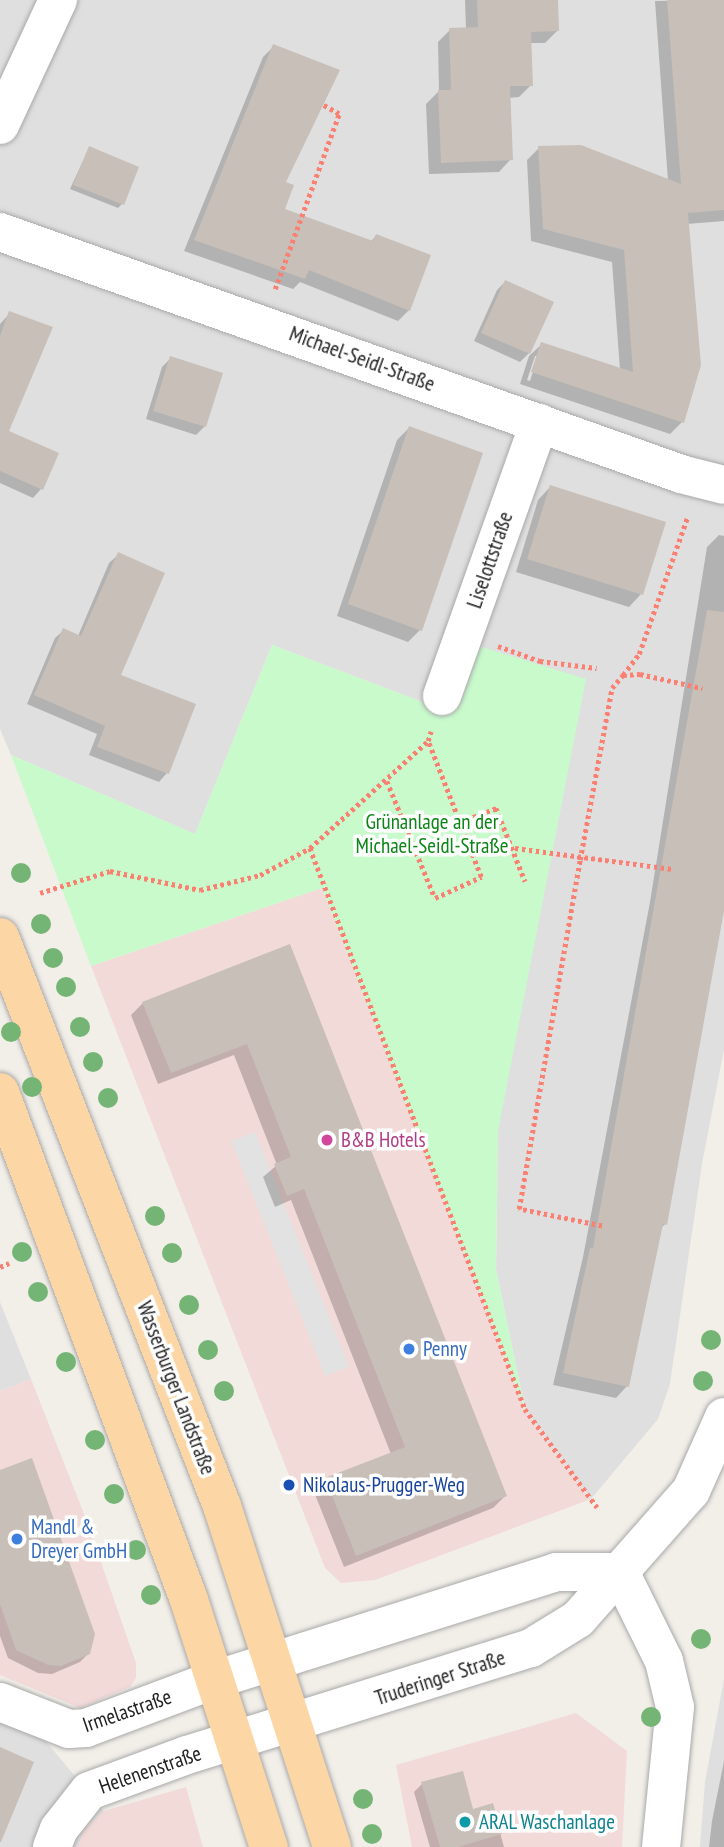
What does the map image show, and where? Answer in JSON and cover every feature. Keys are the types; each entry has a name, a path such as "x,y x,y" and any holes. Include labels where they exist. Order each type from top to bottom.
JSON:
{"main road":[{"name":"Wasserburger Landstraße","path":"0,937 217,1495 332,1847"},
{"path":"0,1091 214,1679 269,1847"}],"street":[{"path":"0,125 58,0"},
{"name":"Michael-Seidl-Straße","path":"0,232 538,423 724,485"},
{"name":"Liselottstraße","path":"442,696 538,423"},
{"name":"Truderinger Straße","path":"235,1741 531,1648 578,1619 691,1491 724,1418"},
{"path":"214,1679 556,1572 620,1572 664,1661 675,1707 661,1847"},
{"name":"Irmelastraße","path":"0,1702 69,1729 86,1728 214,1679"},
{"name":"Helenenstraße","path":"52,1847 59,1829 89,1791 235,1741"}],"path":[{"path":"274,295 339,114 323,105"},
{"path":"602,1226 519,1209 612,688 639,654 690,512"},
{"path":"464,634 540,661 597,668"},
{"path":"623,675 702,688"},
{"path":"40,893 110,871 200,890 260,875 310,848 428,741 442,696"},
{"path":"387,781 435,898 481,877 428,741"},
{"path":"460,822 496,808 515,848 525,881"},
{"path":"310,848 525,1409 597,1507"},
{"path":"515,848 580,860 672,869"},
{"path":"0,1267 9,1263"}],"shaded area":[{"path":"0,0 724,0 724,1049 702,1164 670,1384 658,1419 591,1499 525,1409 496,1269 498,1131 449,712 272,645 195,834 11,755 0,729"},
{"path":"322,888 525,1409 591,1499 375,1580 341,1583 325,1568 91,966"},
{"path":"255,1132 349,1367 325,1376 231,1141"},
{"path":"0,1302 31,1379 0,1391"},
{"path":"31,1379 86,1519 136,1663 136,1678 130,1687 80,1708 0,1675 0,1391"},
{"path":"724,1679 724,1847 700,1847 705,1782"},
{"path":"576,1713 627,1751 622,1847 412,1847 396,1765"},
{"path":"0,1721 44,1739 104,1811 84,1829 78,1847 0,1847"},
{"path":"186,1787 203,1847 78,1847 84,1829 104,1811"}],"green space":[{"name":"Grünanlage an der Michael-Seidl-Straße","path":"272,645 449,712 475,645 586,679 498,1131 496,1269 525,1409 322,888 91,966 11,755 195,834"}],"building":[{"path":"477,0 558,0 559,31 531,32 533,86 510,86 513,160 441,163 438,90 451,90 449,28 478,27"},
{"path":"667,0 724,0 724,210 688,213 701,365 684,423 531,372 541,342 633,372 624,250 543,229 538,146 581,145 681,184"},
{"path":"273,44 340,70 286,182 294,185 285,209 373,241 376,234 431,255 410,311 309,270 305,279 194,240"},
{"path":"89,146 139,167 124,205 73,185"},
{"path":"505,280 554,302 530,354 481,333"},
{"path":"9,311 53,327 9,431 59,453 43,490 0,471 0,336"},
{"path":"170,356 223,373 206,427 153,411"},
{"path":"409,426 483,453 422,631 348,604"},
{"path":"550,485 666,522 643,595 527,559"},
{"path":"118,552 165,573 121,675 196,704 169,774 97,747 105,726 34,695 63,628 81,636"},
{"path":"707,610 724,612 724,911 667,1225 663,1224 629,1387 563,1373 590,1248 593,1248"},
{"path":"290,944 507,1496 356,1556 325,1478 405,1447 304,1189 287,1196 274,1164 291,1157 247,1044 171,1073 142,1002"},
{"path":"32,1458 95,1634 90,1654 61,1666 48,1665 16,1650 0,1604 0,1470"},
{"path":"0,1747 34,1762 1,1842 0,1842"},
{"name":"ARAL Waschanlage","path":"463,1771 473,1809 493,1803 502,1834 458,1847 440,1847 421,1782"}],"place":[{"name":"B&B Hotels","path":"327,1140"},
{"name":"Penny","path":"409,1349"},
{"name":"Nikolaus-Prugger-Weg","path":"289,1485"},
{"name":"Mandl & Dreyer GmbH","path":"17,1539"},
{"name":"ARAL Waschanlage","path":"465,1822"}]}
